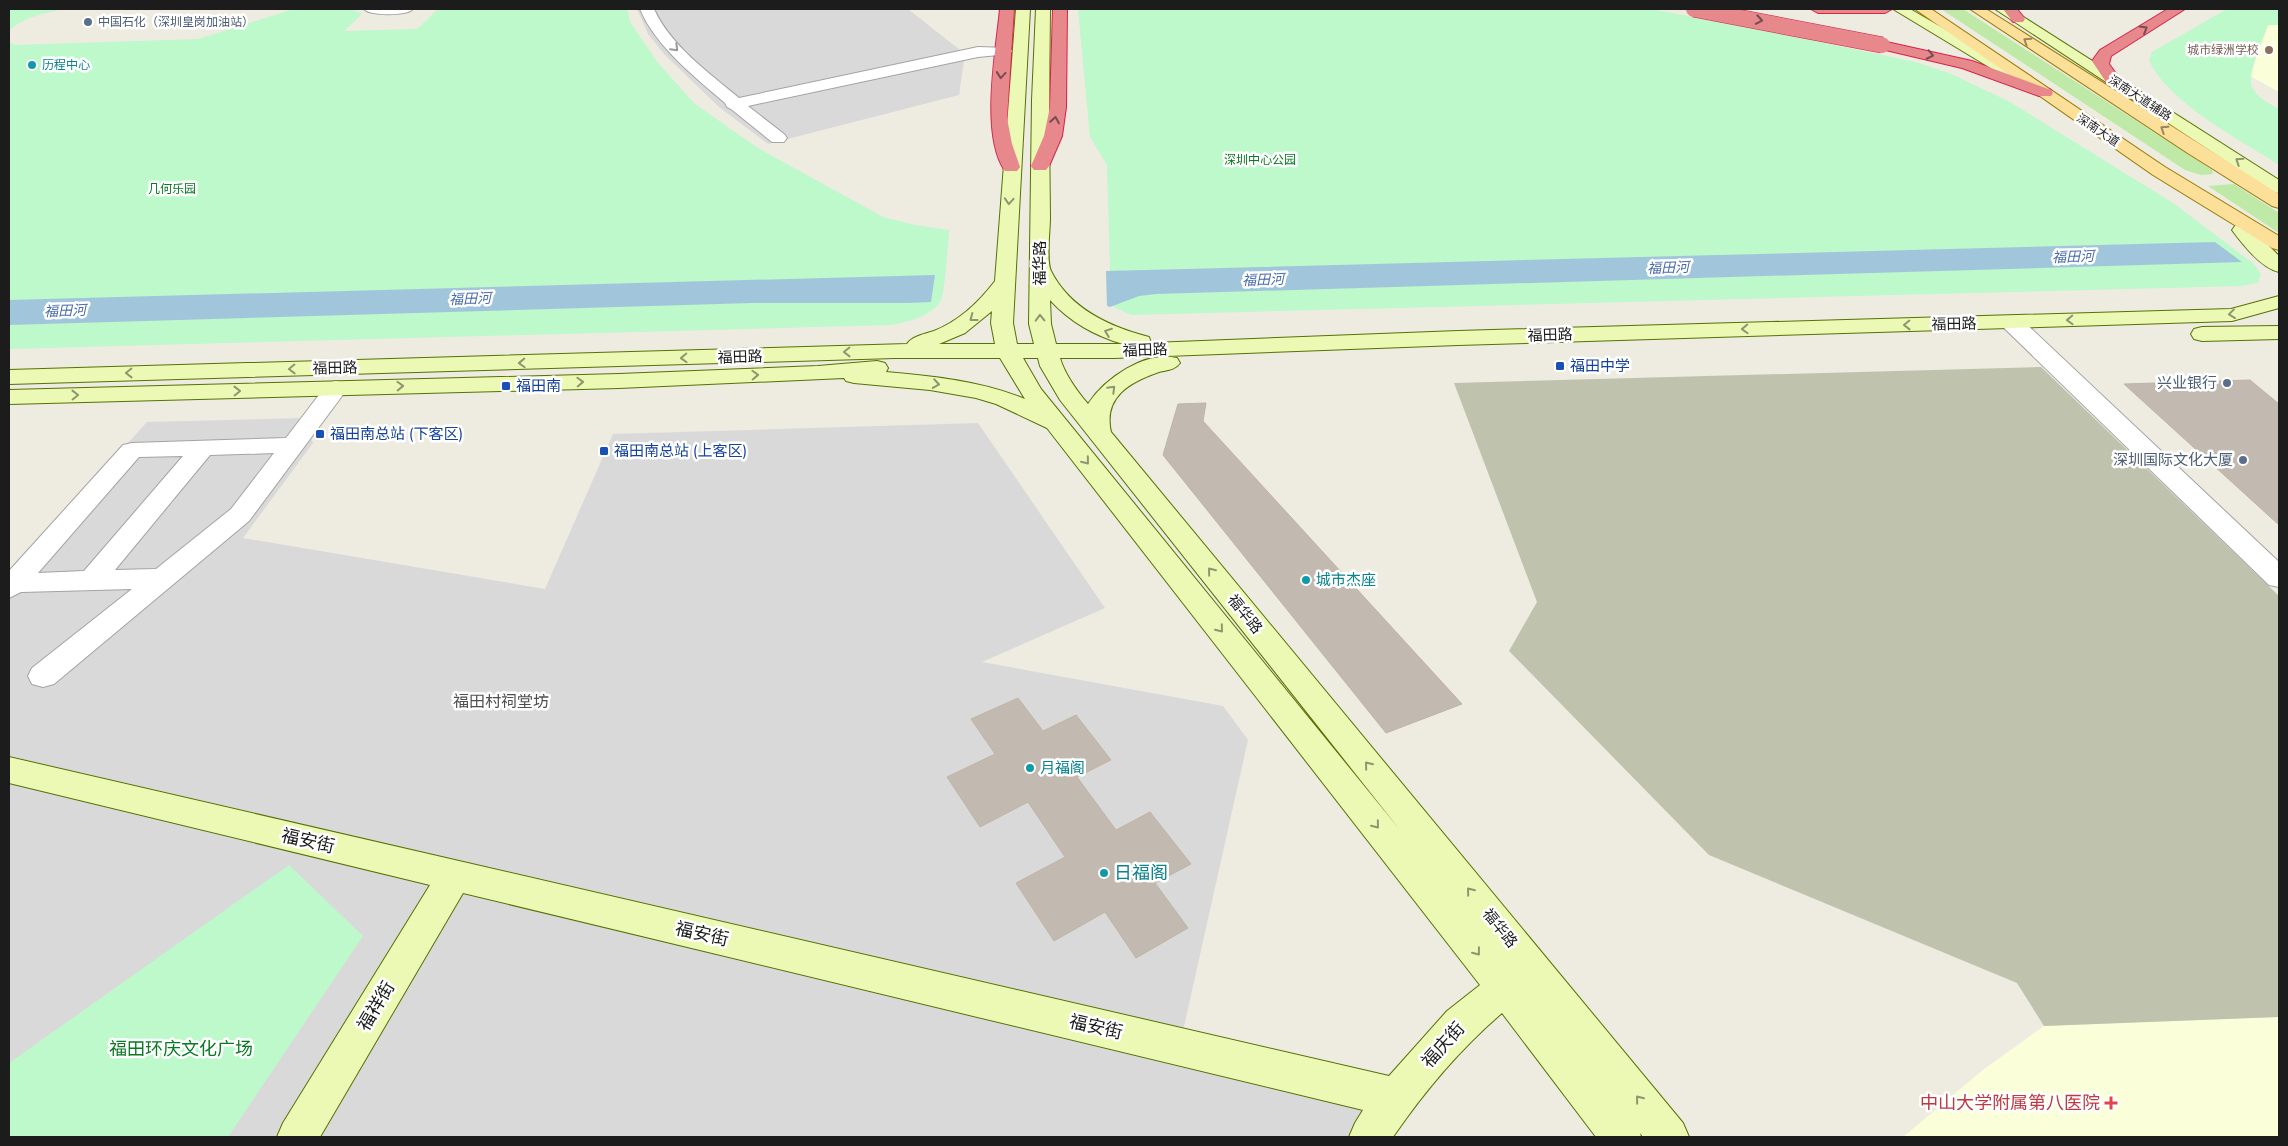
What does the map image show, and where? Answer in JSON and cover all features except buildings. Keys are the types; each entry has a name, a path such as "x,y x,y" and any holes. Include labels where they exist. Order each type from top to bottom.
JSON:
{"highway":[{"path":"1008,9 998,118 1003,144 1011,167"},
{"path":"1040,166 1053,136 1058,108 1060,9"},
{"path":"1694,9 1882,45 1967,64 2044,93"},
{"path":"1818,9 1885,9"},
{"path":"2114,82 2100,61 2105,53 2178,9"}],"main road":[{"name":"福华路","path":"1023,9 1002,322 1011,358 1033,394 1062,430 1521,980 1669,1137"},
{"name":"福华路","path":"1043,9 1040,100 1040,324 1048,358 1068,395 1521,980 1621,1137"},
{"path":"1900,9 2044,93"},
{"name":"深南大道","path":"1922,9 2159,171 2279,244"},
{"path":"1978,9 2192,148 2279,202"},
{"name":"深南大道辅路","path":"2002,9 2014,14 2114,82 2279,188"},
{"path":"2089,123 2137,143 2181,172 2196,179 2211,181 2220,180 2224,177 2220,171 2204,160 2192,148"},
{"path":"2214,205 2279,266"},
{"path":"2242,230 2279,256"},
{"path":"1040,269 1051,288 1065,305 1081,318 1104,331 1151,345 1190,348"},
{"path":"895,351 937,338 959,328 978,315 992,300 1005,281"},
{"name":"福田路","path":"9,377 895,351 1011,358 1168,363 2019,330 2232,315 2279,302"},
{"name":"福田路","path":"1048,358 1225,345 1458,338 2019,330 2279,333"},
{"name":"福田路","path":"9,397 618,381 980,365 1011,358"},
{"path":"1099,433 1096,421 1099,408 1112,389 1138,371 1168,363"},
{"path":"818,373 925,383 972,391 1012,402 1035,412 1062,430"},
{"path":"9,418 53,375"},
{"name":"福安街","path":"9,770 1396,1098"},
{"name":"福祥街","path":"297,1137 454,875"},
{"name":"福庆街","path":"1369,1137 1396,1098 1461,1024 1475,1010 1521,980"}],"street":[{"path":"371,9 406,9"},
{"path":"646,9 667,40 733,104 778,138"},
{"path":"733,104 978,52 1004,51"},
{"path":"2019,330 2279,578"},
{"path":"43,676 240,516 336,388"},
{"path":"11,585 132,450 294,445"},
{"path":"92,580 203,448"},
{"path":"11,585 164,578"}],"shaded area":[{"path":"637,9 908,9 965,54 959,95 768,144 719,107 664,54 648,34"},
{"name":"城市绿洲学校","path":"2268,25 2279,25 2279,92 2250,76"},
{"path":"2041,367 2279,596 2279,1017 2044,1026 2017,983 1709,855 1509,651 1537,602 1454,383"},
{"path":"303,418 313,443 243,538 545,589 613,434 978,423 1105,608 982,662 1223,706 1248,740 1183,1031 1414,1099 1388,1137 9,1137 9,574 147,422"},
{"name":"中山大学附属第八医院","path":"2279,1017 2279,1137 1903,1137 1984,1069 2044,1026"}],"green space":[{"path":"9,9 64,9 28,19 9,31"},
{"name":"几何乐园","path":"294,9 351,9 362,14 344,31 417,29 438,9 627,9 630,22 658,63 695,104 758,148 883,217 915,225 949,230 941,300 937,306 925,315 890,325 9,349 9,42 15,45 198,39"},
{"name":"深圳中心公园","path":"1078,9 1650,9 1758,29 1915,62 1949,73 2010,102 2173,203 2254,264 2261,274 2258,283 2241,286 1131,315 1111,305 1107,165 1090,137"},
{"path":"1941,9 1963,9 2212,170 2213,174 2201,175 2185,170"},
{"path":"2227,9 2279,9 2279,25 2268,25 2256,56 2251,81 2252,87 2257,94 2279,109 2279,165 2189,106 2159,77 2149,61 2152,52"},
{"path":"2234,184 2279,213 2279,233 2208,186"},
{"name":"福田环庆文化广场","path":"289,865 363,936 228,1137 9,1137 9,1063"}],"water":[{"name":"福田河","path":"2215,242 2242,262 1156,294 1139,296 1110,307 1107,306 1106,271"},
{"name":"福田河","path":"935,275 931,302 752,303 9,325 9,300"}],"place":[{"name":"中国石化（深圳皇岗加油站）","path":"88,22"},
{"name":"城市绿洲学校","path":"2269,50"},
{"name":"历程中心","path":"32,65"},
{"name":"福田中学","path":"1560,366"},
{"name":"兴业银行","path":"2227,383"},
{"name":"福田南","path":"506,386"},
{"name":"福田南总站 (下客区)","path":"320,434"},
{"name":"福田南总站 (上客区)","path":"604,451"},
{"name":"深圳国际文化大厦","path":"2243,460"},
{"name":"城市杰座","path":"1306,580"},
{"name":"月福阁","path":"1030,768"},
{"name":"日福阁","path":"1104,873"},
{"name":"中山大学附属第八医院","path":"2111,1103"}],"district":[{"name":"福田村祠堂坊","path":"501,702"}]}
